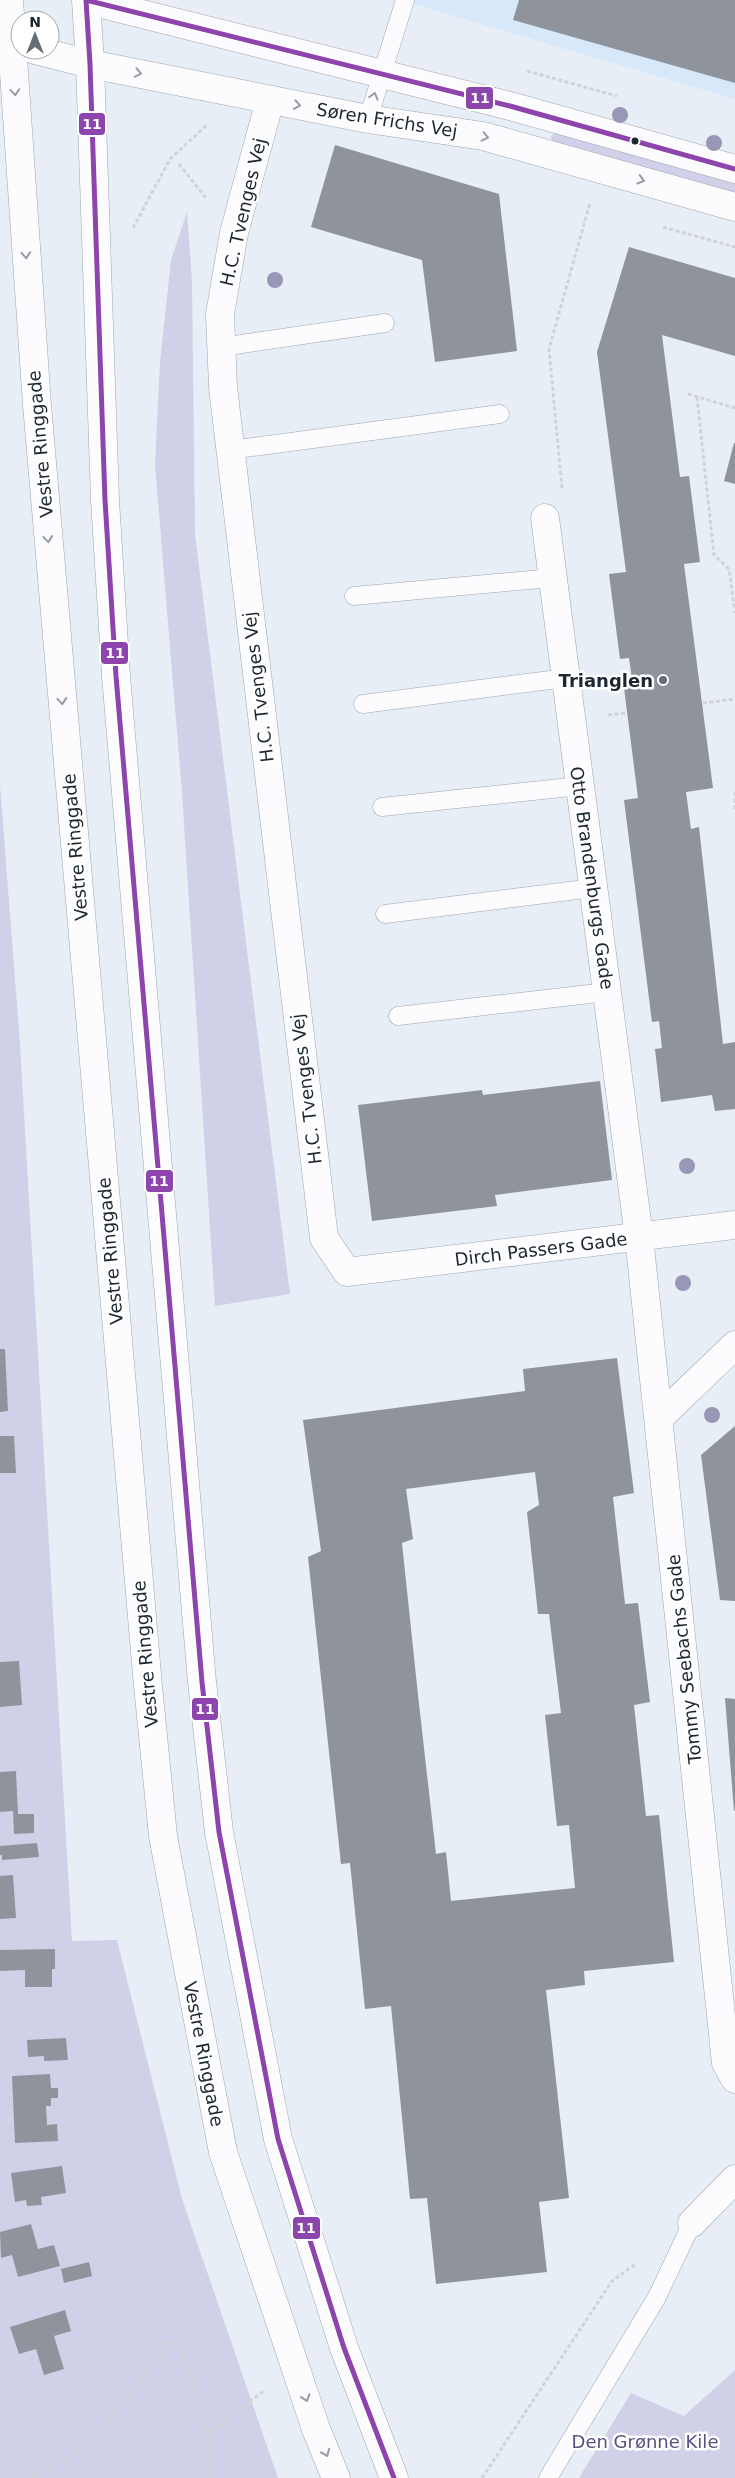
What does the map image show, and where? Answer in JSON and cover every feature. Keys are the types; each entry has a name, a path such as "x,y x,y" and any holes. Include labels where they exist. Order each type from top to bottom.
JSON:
{"main road":[{"path":"394,2478 364,2403 278,2139 219,1832 202,1682 116,676 105,500 90,64 86,0 510,106 735,169"},
{"name":"Søren Frichs Vej","path":"60,56 90,64 368,119 483,136 735,207"},
{"name":"Vestre Ringgade","path":"18,60 37,405 147,1676 163,1836 223,2152 316,2429 336,2478"},
{"name":"H.C. Tvenges Vej","path":"270,100 234,233 220,314 223,387 324,1238 347,1272"},
{"name":"Otto Brandenburgs Gade","path":"545,518 640,1237"},
{"name":"Dirch Passers Gade","path":"347,1272 735,1225"},
{"name":"Tommy Seebachs Gade","path":"640,1237 726,2063 735,2079"},
{"path":"658,1418 735,1345"},
{"path":"692,2223 735,2179"}],"lane":[{"path":"368,119 405,0"},
{"path":"221,346 385,323"},
{"path":"230,450 500,414"},
{"path":"354,596 552,578"},
{"path":"363,704 566,678"},
{"path":"382,806 580,786"},
{"path":"386,914 593,888"},
{"path":"398,1016 607,992"},
{"path":"548,2478 657,2297 692,2223"}],"path":[{"path":"130,235 170,159 210,123"},
{"path":"545,518 564,507 549,349 600,168"},
{"path":"688,394 735,408"},
{"path":"697,397 714,555 729,568 735,613"},
{"path":"703,703 735,699"},
{"path":"735,792 735,811"},
{"path":"482,2478 612,2281 644,2258"},
{"path":"30,2478 86,2448 169,2344 176,2342 182,2347 208,2433 211,2478"},
{"path":"208,2433 296,2368"}],"shaded area":[{"path":"400,0 735,0 735,99"}],"green space":[{"path":"555,132 735,181 735,193 552,141 551,136"},
{"path":"187,212 192,280 195,534 290,1294 215,1306 182,793 155,465 160,362 171,260"},
{"path":"0,785 20,1044 72,1941 117,1940 182,2199 278,2478 0,2478"},
{"name":"Den Grønne Kile","path":"735,2370 735,2478 579,2478 631,2393 684,2416"}],"building":[{"path":"519,0 735,0 735,83 513,20"},
{"path":"335,145 499,194 517,351 435,362 422,260 311,227"},
{"name":"Trianglen","path":"629,247 735,278 735,356 662,335 680,477 689,476 700,562 684,564 713,788 686,792 691,829 699,827 723,1044 735,1042 735,1109 715,1111 712,1095 661,1102 655,1049 662,1048 659,1021 652,1022 624,800 638,798 623,680 632,679 629,658 620,659 609,574 626,572 597,352"},
{"path":"735,443 735,484 724,481"},
{"path":"600,1081 612,1180 495,1195 497,1206 372,1221 358,1105 482,1090 483,1095"},
{"path":"0,1349 5,1349 8,1411 0,1412"},
{"path":"617,1358 634,1493 613,1497 625,1604 638,1603 650,1702 634,1705 646,1816 659,1815 674,1962 584,1971 585,1985 546,1990 569,2198 539,2202 547,2272 436,2284 427,2198 410,2199 391,2006 365,2009 350,1863 341,1864 308,1557 321,1551 303,1420 525,1391 523,1369","holes":["535,1472 539,1505 527,1512 538,1614 549,1614 561,1713 545,1715 557,1826 569,1825 575,1888 451,1901 446,1852 436,1854 418,1695 402,1543 413,1539 406,1489"]},
{"path":"735,1426 735,1601 720,1600 701,1455"},
{"path":"0,1436 14,1436 16,1473 0,1473"},
{"path":"19,1661 22,1705 0,1707 0,1662"},
{"path":"725,1698 735,1699 734,1811"},
{"path":"16,1771 18,1814 34,1814 34,1833 14,1834 13,1811 0,1812 0,1772"},
{"path":"37,1843 39,1857 2,1860 0,1846"},
{"path":"13,1875 16,1918 0,1919 0,1876"},
{"path":"55,1949 55,1969 52,1969 52,1987 25,1987 25,1970 0,1971 0,1950"},
{"path":"66,2038 68,2060 44,2061 44,2056 28,2057 27,2040"},
{"path":"50,2074 51,2088 58,2088 58,2098 51,2098 51,2106 46,2106 47,2125 57,2124 58,2141 15,2143 12,2076"},
{"path":"62,2166 66,2193 41,2197 42,2205 27,2206 26,2200 15,2202 11,2173"},
{"path":"31,2224 38,2249 54,2245 60,2266 18,2277 12,2255 1,2258 0,2232"},
{"path":"89,2262 92,2276 64,2283 61,2269"},
{"path":"65,2310 71,2331 54,2336 64,2369 44,2375 36,2349 19,2354 10,2327"}],"transit line":[{"name":"11","path":"394,2478 344,2348 278,2139 219,1832 202,1682 116,676 105,500 90,64 86,0 510,106 735,169"}],"place":[{"name":"Trianglen","path":"663,680"}]}
